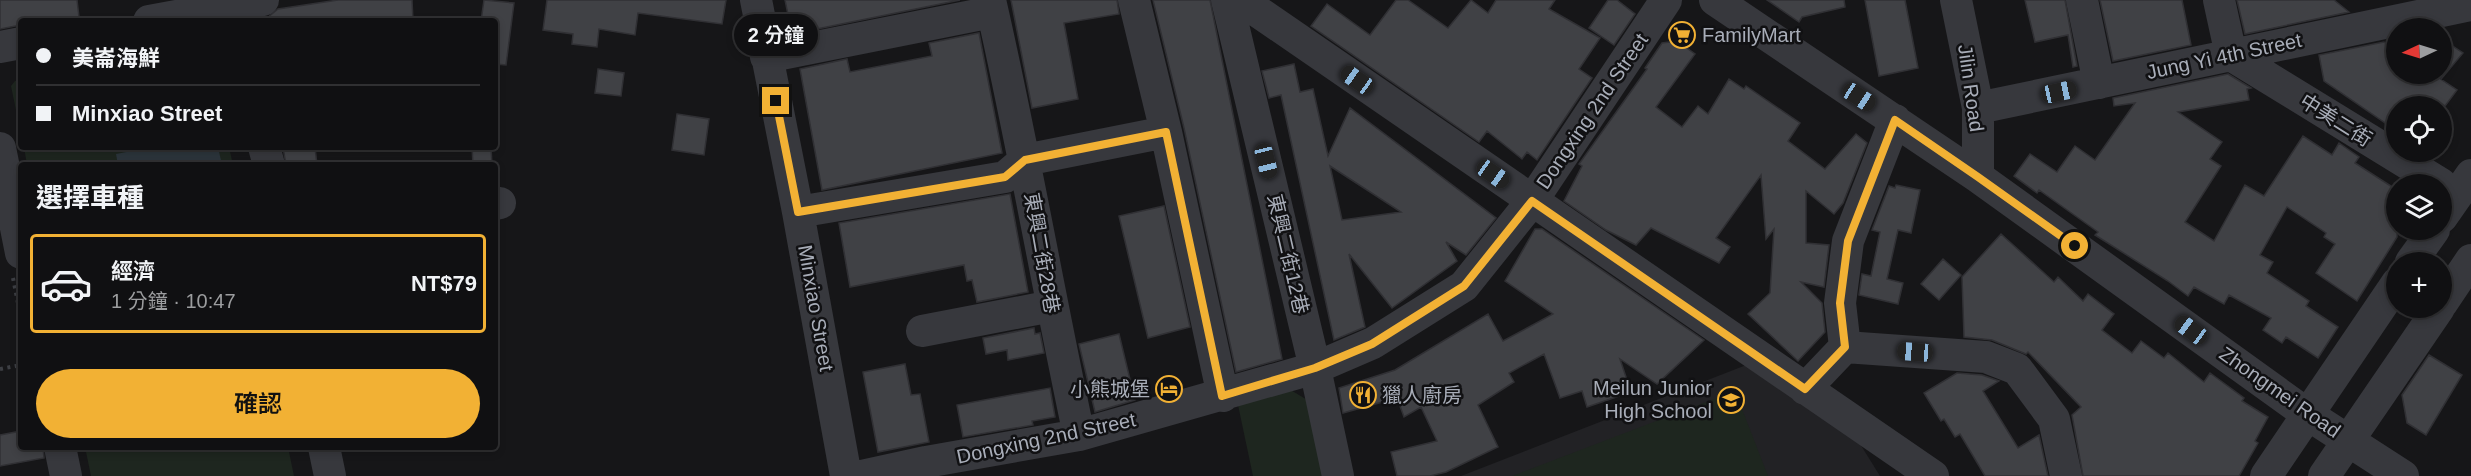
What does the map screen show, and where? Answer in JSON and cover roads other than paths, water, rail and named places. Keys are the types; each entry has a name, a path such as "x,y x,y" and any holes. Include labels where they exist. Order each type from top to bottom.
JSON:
{"street":[{"path":"169,18 230,9 263,0"},
{"name":"Minxiao Street","path":"756,0 798,212 846,476"},
{"path":"1134,0 1166,132 1222,396"},
{"name":"東興二街12巷","path":"1227,0 1315,368 1338,476"},
{"path":"1241,0 1933,476"},
{"name":"Dongxing 2nd Street","path":"862,476 932,469 1079,435 1315,368 1372,344 1464,286 1532,201 1666,0"},
{"name":"Zhongmei Road","path":"1714,0 1978,177 2307,414 2403,476"},
{"name":"Jilin Road","path":"1956,0 1978,108 1978,177"},
{"path":"2082,0 2099,83"},
{"path":"2219,0 2231,55"},
{"name":"Jung Yi 4th Street","path":"1978,108 2231,55 2373,12 2471,5"},
{"path":"766,57 991,6"},
{"name":"東興二街28巷","path":"991,6 1025,160 1079,435"},
{"path":"0,47 18,44"},
{"name":"中美二街","path":"2231,55 2454,193"},
{"path":"1845,347 1840,303 1848,241 1895,120"},
{"path":"798,212 1005,177 1025,160 1166,132"},
{"path":"0,148 18,238"},
{"path":"2452,288 2471,260"},
{"path":"2266,476 2386,299"},
{"path":"922,331 1052,306"},
{"path":"2324,476 2432,318"},
{"path":"1805,389 1845,347"},
{"path":"1845,347 1986,357 2017,369 2054,418 2066,476"},
{"path":"61,450 66,476"},
{"path":"325,450 330,476"}],"place":[{"name":"FamilyMart","path":"1682,35"},
{"name":"小熊城堡","path":"1169,389"},
{"name":"獵人廚房","path":"1363,395"},
{"name":"Meilun Junior High School","path":"1731,400"}]}
